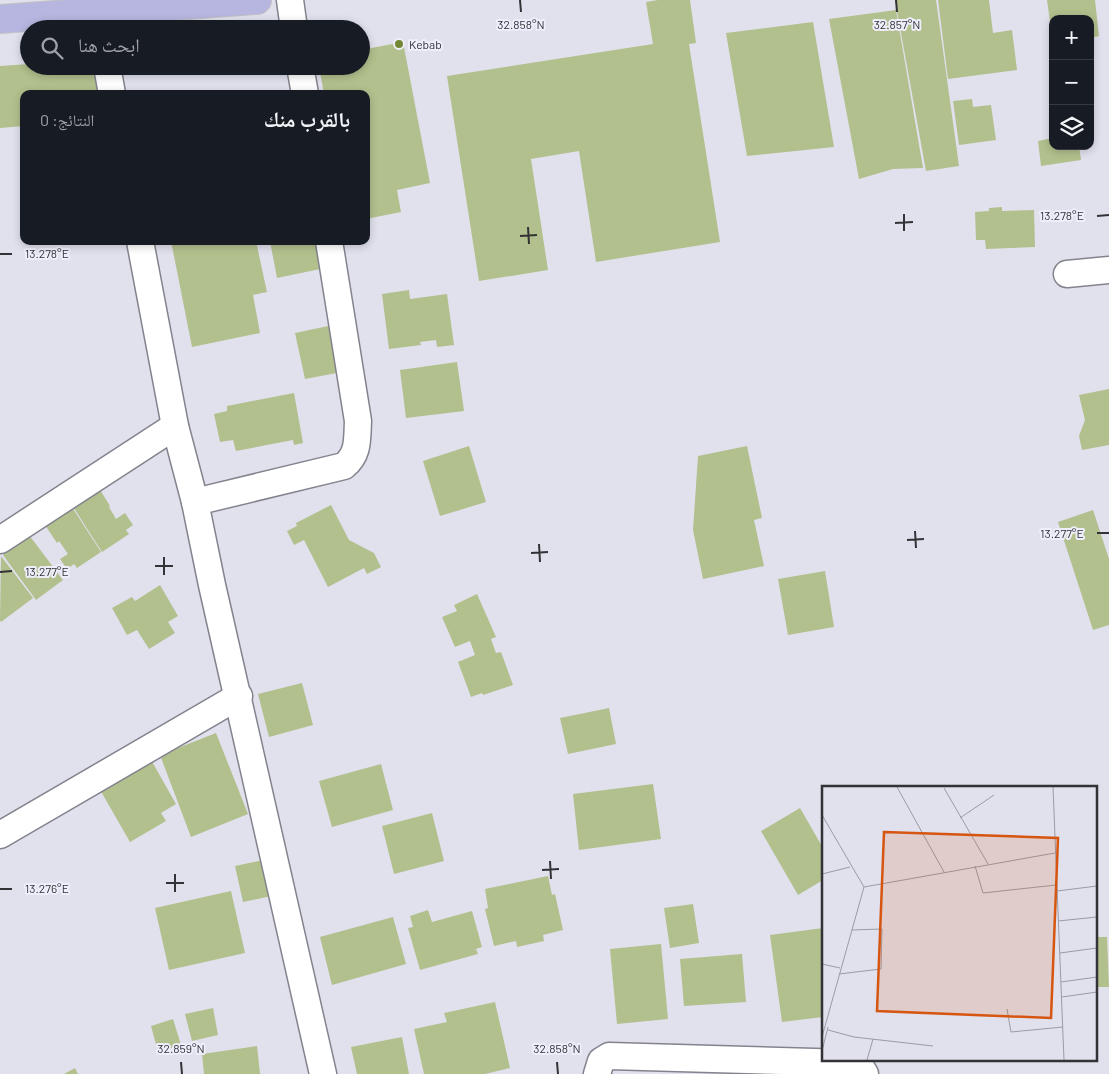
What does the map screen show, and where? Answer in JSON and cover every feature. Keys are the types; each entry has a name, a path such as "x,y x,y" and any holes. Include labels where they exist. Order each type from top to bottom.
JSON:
{"main road":[{"path":"0,19 98,20 257,0"}],"street":[{"path":"290,0 293,20"},
{"path":"109,75 111,90"},
{"path":"302,75 304,90"},
{"path":"141,245 175,426 195,502 212,585 324,1074"},
{"path":"195,502 344,466 351,460 357,446 358,421 330,245"},
{"path":"1067,274 1109,270"},
{"path":"0,540 175,426"},
{"path":"0,835 238,696"},
{"path":"597,1074 601,1061 610,1056 822,1061"},
{"path":"850,1062 860,1066 865,1074"}],"building":[{"path":"690,0 696,43 689,44 720,242 596,262 579,151 531,159 548,270 479,281 447,76 653,44 646,2"},
{"path":"895,0 936,0 959,166 926,171"},
{"path":"938,0 989,0 993,33 1012,30 1017,70 948,79"},
{"path":"1047,0 1095,0 1099,36 1094,37 1094,15 1049,15"},
{"path":"896,10 923,168 893,169 859,179 829,19"},
{"path":"813,22 834,147 747,156 726,33"},
{"path":"403,42 430,183 397,190 401,212 370,218 370,90 323,90 321,75 370,75 370,48"},
{"path":"20,65 20,75 96,75 99,90 20,90 20,126 0,128 0,66"},
{"path":"972,99 973,107 991,105 996,140 959,145 953,101"},
{"path":"1049,139 1049,150 1080,150 1081,160 1041,166 1038,141"},
{"path":"1002,207 1002,211 1034,210 1035,247 986,249 985,240 976,240 975,212 989,211 989,208"},
{"path":"172,245 257,245 267,292 253,295 260,333 192,347"},
{"path":"271,245 321,245 325,268 277,278"},
{"path":"409,290 410,299 447,294 454,345 437,347 436,340 420,342 421,345 389,349 382,294"},
{"path":"333,325 342,372 305,379 295,333"},
{"path":"457,362 464,411 406,418 400,370"},
{"path":"1109,389 1109,445 1082,450 1079,436 1085,420 1079,395"},
{"path":"294,393 303,443 294,445 293,440 236,451 233,440 220,442 214,414 227,411 227,406"},
{"path":"469,446 486,502 440,516 423,461"},
{"path":"747,446 762,518 754,520 764,566 703,579 693,530 698,456"},
{"path":"97,485 116,519 125,513 133,525 126,530 129,534 102,552 70,502"},
{"path":"70,504 101,552 77,568 74,564 67,569 60,559 68,554 59,541 57,543 43,522"},
{"path":"331,505 349,540 374,553 381,567 367,574 364,568 328,587 304,540 294,545 287,531 297,526 296,523"},
{"path":"1093,510 1109,559 1109,625 1093,630 1058,522"},
{"path":"29,535 63,580 36,600 3,555"},
{"path":"1,556 33,598 1,622 0,620"},
{"path":"825,571 834,627 788,635 778,579"},
{"path":"160,585 178,616 168,622 175,633 149,649 137,630 127,635 112,608 132,597 135,601"},
{"path":"477,594 496,637 491,639 496,653 501,652 513,685 471,697 458,662 475,655 470,641 455,647 442,617 457,611 454,605"},
{"path":"302,683 313,725 269,737 258,694"},
{"path":"609,708 616,744 568,754 560,718"},
{"path":"216,733 248,814 191,837 160,755"},
{"path":"150,758 176,804 161,813 166,821 130,842 99,788"},
{"path":"381,764 393,810 332,827 319,781"},
{"path":"653,784 661,839 579,850 573,794"},
{"path":"800,808 822,846 822,881 798,895 761,831"},
{"path":"432,813 444,861 394,874 382,826"},
{"path":"268,859 276,895 243,902 235,866"},
{"path":"548,876 552,895 555,894 563,930 543,935 544,941 517,947 516,941 494,946 485,909 488,908 485,889"},
{"path":"231,891 245,953 169,970 155,908"},
{"path":"693,904 699,943 670,948 664,908"},
{"path":"428,910 432,922 472,911 482,947 476,949 478,954 420,970 408,928 413,927 410,916"},
{"path":"393,917 406,964 332,985 320,937"},
{"path":"822,928 822,1017 782,1022 770,935"},
{"path":"1096,937 1107,937 1109,987 1096,987"},
{"path":"661,944 668,1019 617,1024 610,949"},
{"path":"742,954 746,1002 684,1006 680,959"},
{"path":"495,1002 510,1068 485,1074 424,1074 414,1029 447,1022 444,1013"},
{"path":"213,1008 218,1035 192,1041 185,1014"},
{"path":"173,1019 181,1045 158,1052 151,1026"},
{"path":"402,1037 409,1074 357,1074 351,1047"},
{"path":"257,1046 260,1074 204,1074 202,1054"},
{"path":"75,1068 78,1074 64,1074"}],"place":[{"name":"Kebab","path":"399,44"}]}
